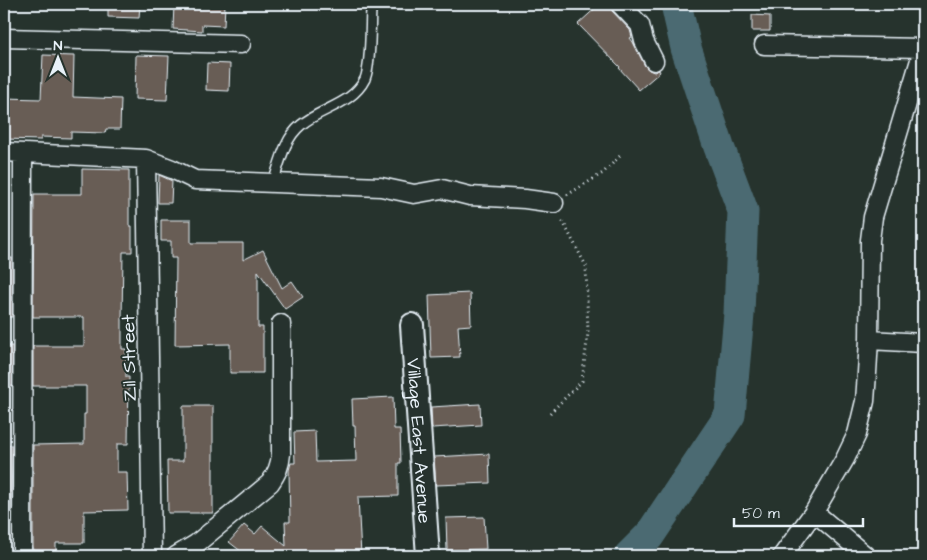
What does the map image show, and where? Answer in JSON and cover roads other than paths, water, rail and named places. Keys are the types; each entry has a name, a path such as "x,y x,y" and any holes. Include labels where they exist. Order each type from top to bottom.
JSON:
{"street":[{"path":"620,4 640,25 644,41 654,62"},
{"path":"4,38 241,44"},
{"path":"764,45 923,49 873,217 870,240 869,340 865,401 857,434 845,459 814,512 782,556"},
{"path":"4,152 146,159 195,180 381,187 414,194 442,189 470,196 525,199 554,203"},
{"path":"22,556 23,153"},
{"name":"Zil Street","path":"146,159 152,556"},
{"path":"176,556 196,544 270,483 280,466 281,324"},
{"name":"Village East Avenue","path":"412,325 428,556"},
{"path":"869,340 923,343"},
{"path":"814,512 866,556"}],"lane":[{"path":"272,183 289,138 300,125 343,102 356,91 364,80 368,70 370,4"}],"waterway":[{"path":"629,556 649,536 730,415 739,314 743,211 719,147 686,48 676,4"}]}
